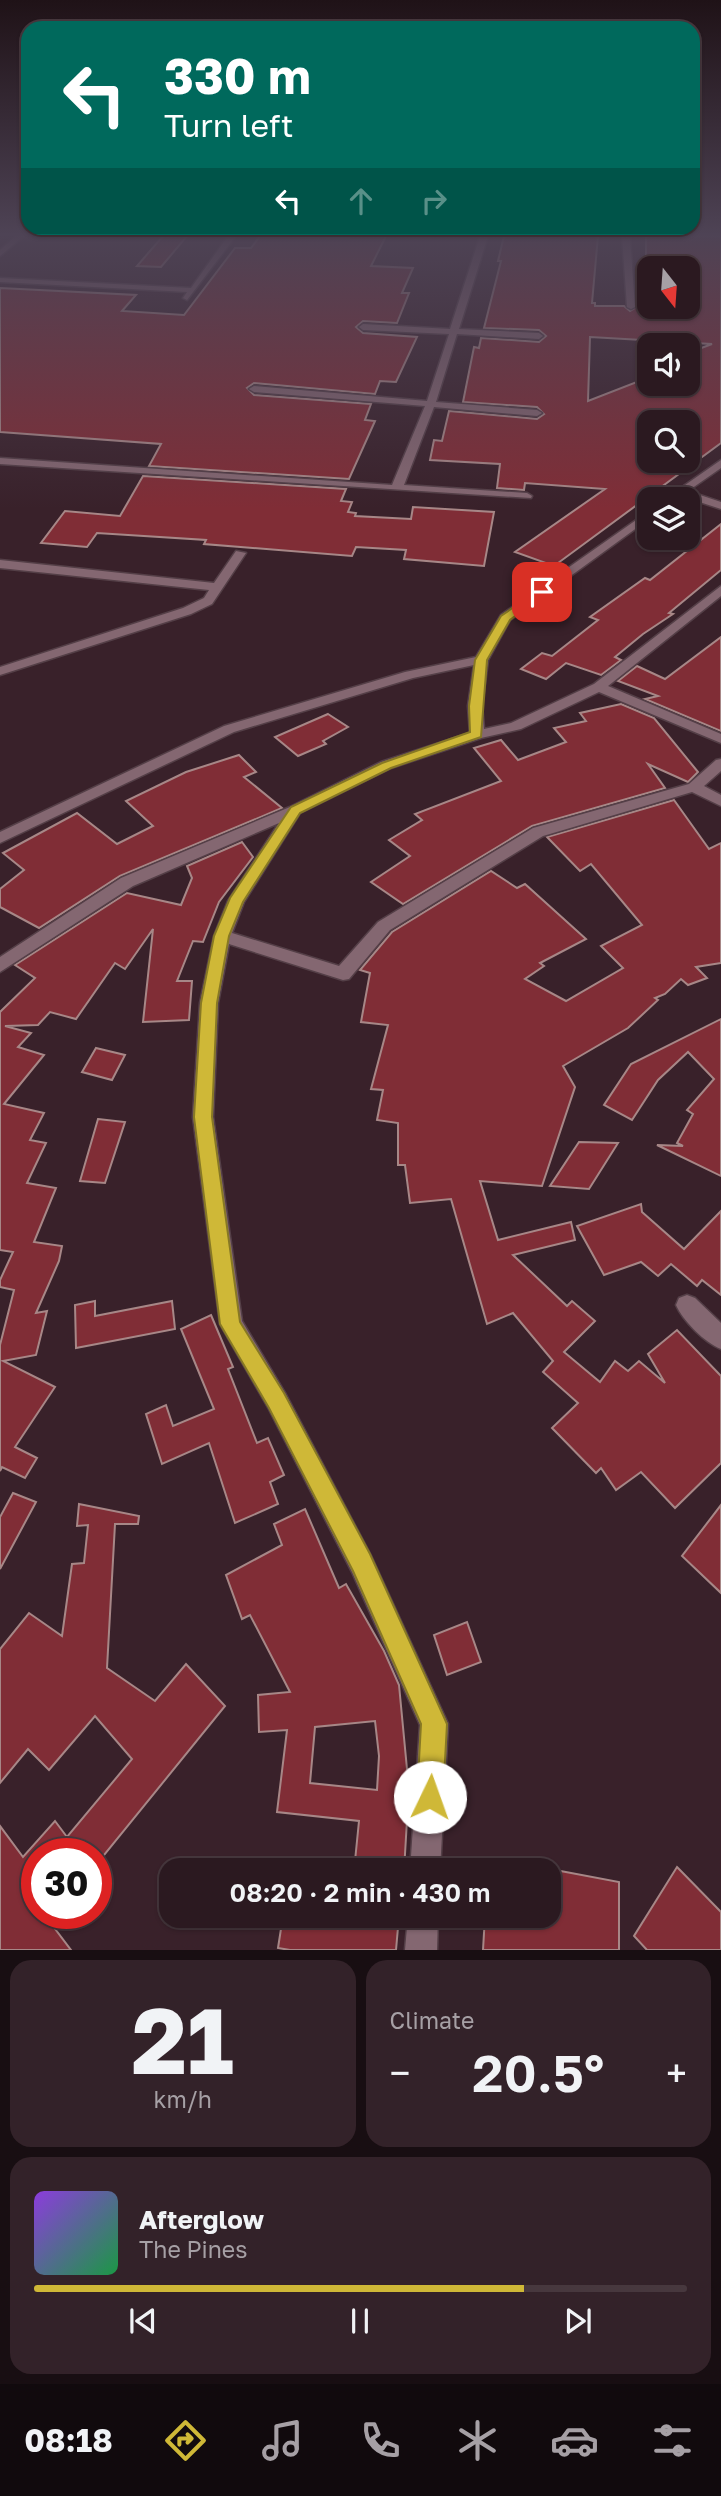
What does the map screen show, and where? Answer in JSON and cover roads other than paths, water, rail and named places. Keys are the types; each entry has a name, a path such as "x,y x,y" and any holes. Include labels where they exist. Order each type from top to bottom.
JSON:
{"street":[{"path":"363,327 539,336"},
{"path":"394,488 398,485 430,406 456,327"},
{"path":"254,389 537,413"},
{"path":"0,461 527,496"},
{"path":"686,487 721,463"},
{"path":"700,501 721,506"},
{"path":"477,734 475,706 481,660 505,618 637,523"},
{"path":"0,671 187,611 208,601 240,553"},
{"path":"0,564 217,587"},
{"path":"0,966 127,882 295,810 386,765 477,734 516,726 599,687 721,590"},
{"path":"0,838 229,729 411,675 481,660"},
{"path":"599,687 721,739"},
{"path":"222,936 343,974 384,926 538,832 694,787 721,763"},
{"path":"694,787 721,801"},
{"path":"295,810 236,901 222,936 209,1003 203,1117 231,1324 277,1401 362,1563 434,1724 426,1858"},
{"path":"687,1305 721,1338"},
{"path":"421,1950 422,1928"}]}
